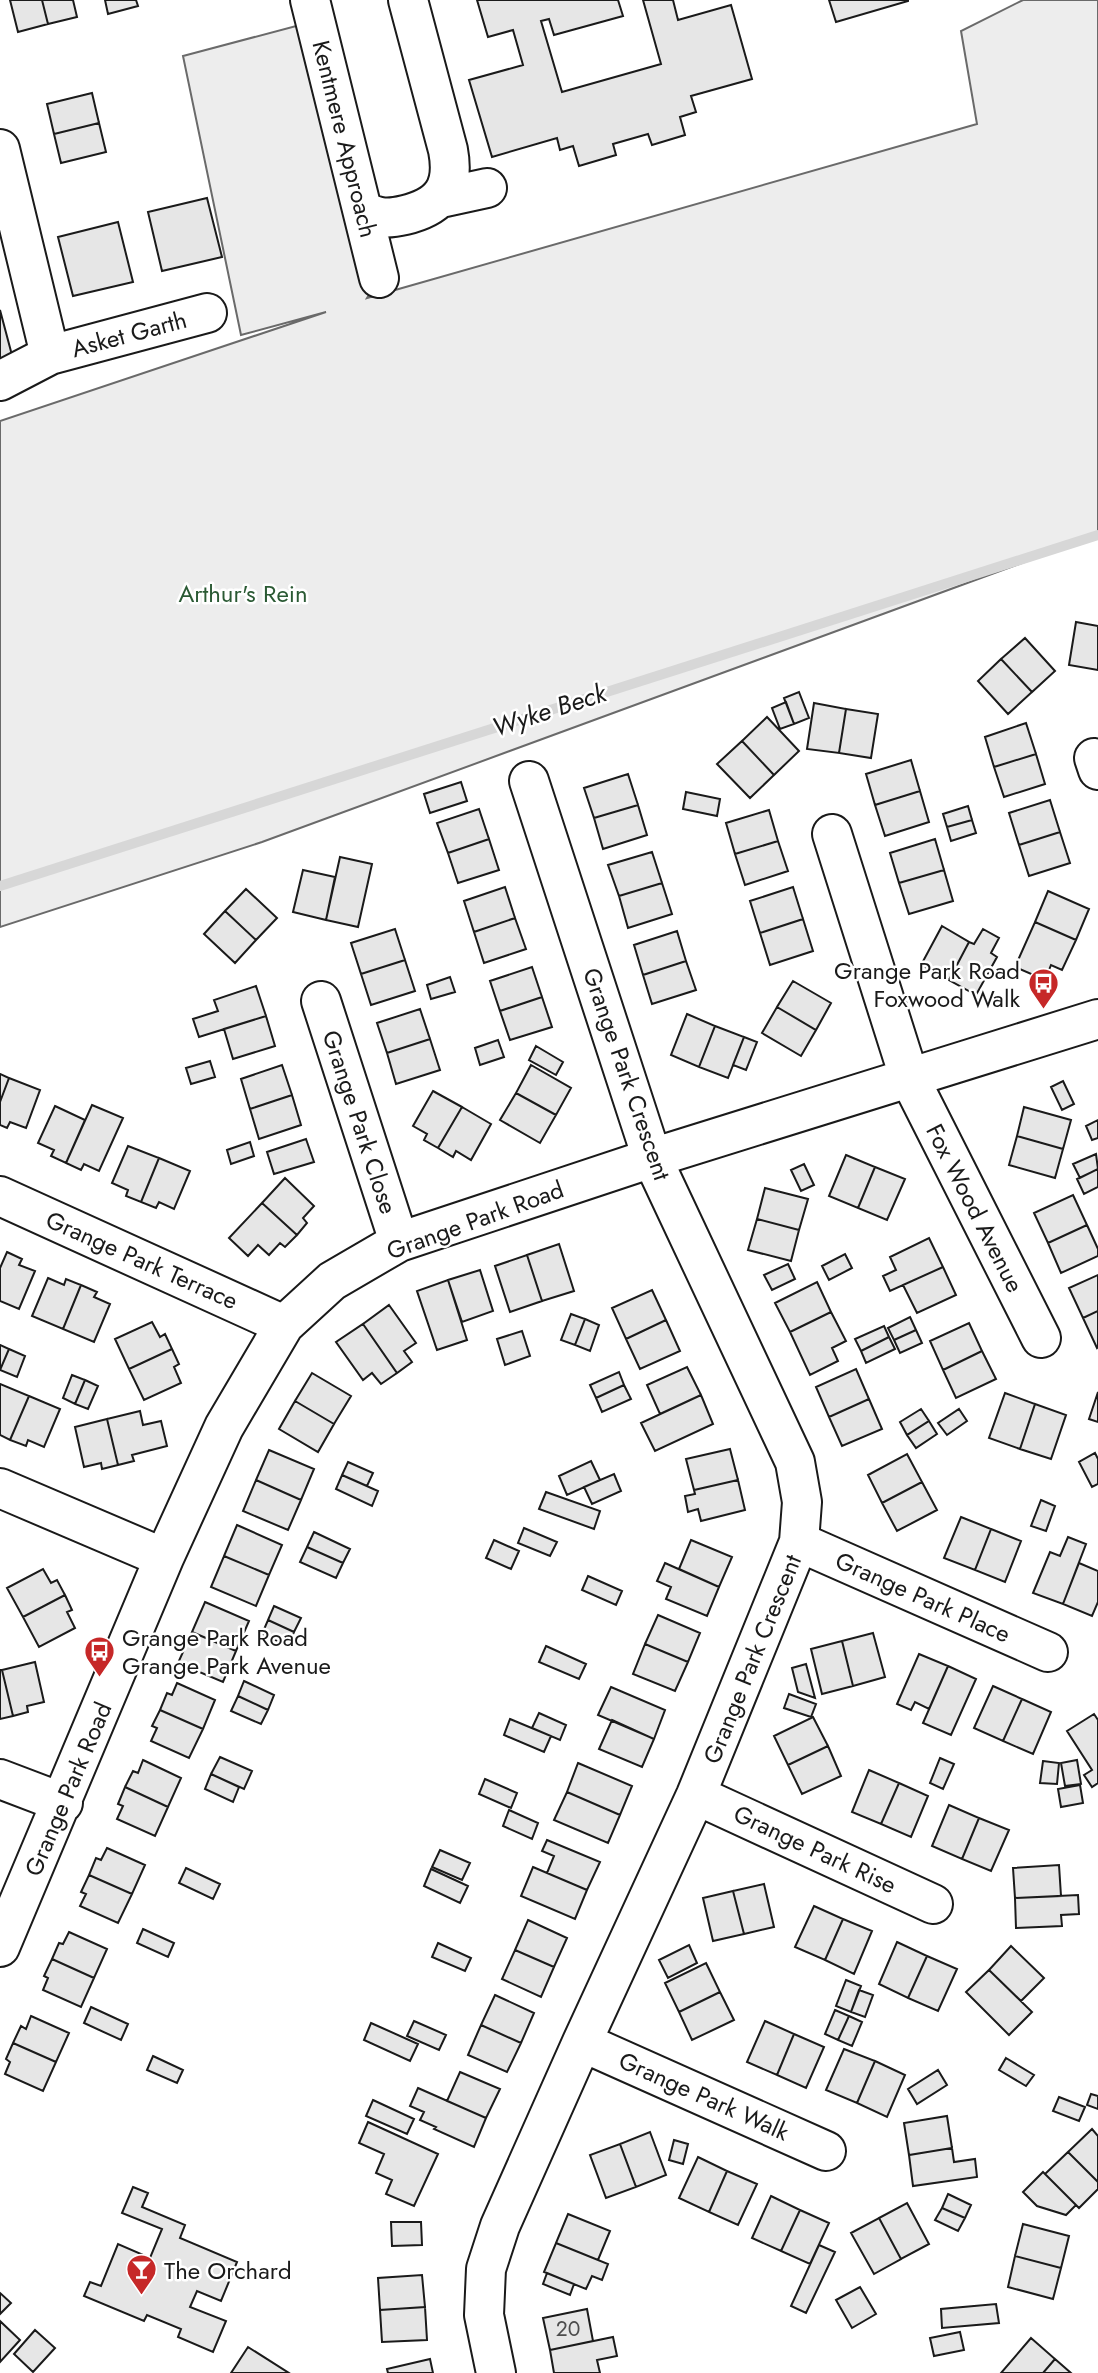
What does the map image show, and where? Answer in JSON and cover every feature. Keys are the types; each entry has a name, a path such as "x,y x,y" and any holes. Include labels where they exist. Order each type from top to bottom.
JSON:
{"street":[{"name":"Kentmere Approach","path":"310,0 379,278"},
{"path":"363,210 388,219 428,208 441,198 449,183 451,167 408,0"},
{"name":"Asket Garth","path":"0,149 50,355"},
{"path":"441,198 486,188"},
{"name":"Asket Garth","path":"0,381 50,355 207,313"},
{"name":"Grange Park Crescent","path":"496,2373 484,2315 486,2270 500,2226 696,1795 799,1542 802,1502 795,1462 652,1158 529,781"},
{"name":"Fox Wood Avenue","path":"832,834 909,1077 1041,1338"},
{"name":"Grange Park Close","path":"321,1001 399,1242"},
{"name":"Grange Park Road","path":"0,1947 164,1558 224,1427 284,1325 332,1281 399,1242 652,1158 1098,1018"},
{"name":"Grange Park Terrace","path":"0,1196 284,1325"},
{"path":"0,1488 164,1558"},
{"name":"Grange Park Place","path":"799,1542 1048,1652"},
{"path":"0,1779 62,1803"},
{"name":"Grange Park Rise","path":"696,1795 933,1903"},
{"name":"Grange Park Walk","path":"582,2042 826,2151"}],"green space":[{"name":"Arthur's Rein","path":"1023,0 1098,0 1098,535 262,842 0,927 0,421 326,312 241,335 183,56 315,21 379,278 367,298 977,124 961,31"}],"building":[{"path":"10,0 42,0 48,24 18,32"},
{"path":"42,0 73,0 77,17 48,24"},
{"path":"105,0 136,0 138,6 108,14"},
{"path":"477,0 618,0 623,16 554,35 549,19 541,21 562,92 661,64 643,0 673,0 678,20 731,5 752,79 691,96 696,112 680,117 685,135 652,145 648,134 613,144 616,155 579,166 573,146 560,150 557,138 492,157 469,80 523,65 513,30 488,37"},
{"path":"829,0 908,0 908,1 836,22"},
{"path":"92,93 99,123 54,134 47,104"},
{"path":"99,123 106,152 61,163 54,134"},
{"path":"207,198 222,257 162,271 148,212"},
{"path":"118,222 133,282 73,296 58,237"},
{"path":"0,310 13,359 0,362"},
{"path":"1076,622 1098,626 1098,670 1069,665"},
{"path":"1025,638 1055,671 1032,692 1001,659"},
{"path":"1001,659 1032,692 1008,714 978,681"},
{"path":"799,692 809,718 794,724 784,698"},
{"path":"786,702 794,724 780,729 772,708"},
{"path":"814,703 846,709 839,753 807,749"},
{"path":"846,709 878,714 871,758 839,753"},
{"path":"767,717 799,751 774,775 742,741"},
{"path":"1026,723 1036,754 994,767 985,737"},
{"path":"742,741 774,775 750,798 717,764"},
{"path":"1036,754 1045,784 1004,797 994,767"},
{"path":"911,760 920,791 875,805 866,774"},
{"path":"628,774 638,805 594,818 584,788"},
{"path":"461,782 467,801 430,813 424,794"},
{"path":"920,791 929,822 885,836 875,805"},
{"path":"686,792 720,799 717,816 683,809"},
{"path":"1050,800 1060,832 1019,845 1009,813"},
{"path":"638,805 647,835 603,849 594,818"},
{"path":"968,806 972,820 947,827 943,814"},
{"path":"479,809 489,839 448,853 437,823"},
{"path":"769,810 778,841 735,854 726,823"},
{"path":"972,820 976,833 951,841 947,827"},
{"path":"1060,832 1070,863 1029,876 1019,845"},
{"path":"489,839 499,870 458,883 448,853"},
{"path":"935,839 944,870 899,883 890,853"},
{"path":"778,841 788,871 745,885 735,854"},
{"path":"652,852 662,883 619,896 608,865"},
{"path":"340,857 372,864 358,927 326,920"},
{"path":"303,870 335,877 326,920 293,912"},
{"path":"944,870 953,901 909,914 899,883"},
{"path":"662,883 672,914 628,928 619,896"},
{"path":"505,887 515,918 474,932 464,901"},
{"path":"793,887 803,919 760,933 750,901"},
{"path":"246,889 277,918 256,940 225,911"},
{"path":"1048,891 1089,909 1076,940 1035,922"},
{"path":"225,911 256,940 235,963 204,934"},
{"path":"515,918 526,949 484,963 474,932"},
{"path":"803,919 813,951 770,965 760,933"},
{"path":"1035,922 1076,940 1062,970 1051,965 1045,980 1015,967"},
{"path":"942,926 969,942 949,980 921,965"},
{"path":"395,929 405,960 361,974 351,943"},
{"path":"983,929 999,938 991,953 997,957 976,995 949,980 969,942 974,944"},
{"path":"677,931 686,961 643,975 634,945"},
{"path":"405,960 415,991 371,1005 361,974"},
{"path":"686,961 696,990 652,1004 643,975"},
{"path":"532,967 542,997 500,1011 490,981"},
{"path":"450,977 455,992 431,999 427,985"},
{"path":"793,981 831,1003 816,1030 777,1007"},
{"path":"256,986 266,1016 199,1037 193,1019 218,1011 214,1000"},
{"path":"542,997 552,1027 510,1040 500,1011"},
{"path":"777,1007 816,1030 801,1056 762,1033"},
{"path":"420,1009 430,1039 387,1053 377,1023"},
{"path":"687,1014 715,1026 699,1067 671,1055"},
{"path":"266,1016 275,1046 233,1059 224,1029"},
{"path":"715,1026 744,1037 728,1078 699,1067"},
{"path":"744,1037 757,1042 746,1070 733,1065"},
{"path":"430,1039 440,1070 396,1084 387,1053"},
{"path":"498,1040 504,1057 480,1065 475,1048"},
{"path":"536,1046 563,1062 556,1075 529,1060"},
{"path":"210,1061 215,1077 191,1084 186,1068"},
{"path":"282,1065 292,1095 250,1109 241,1079"},
{"path":"531,1065 571,1088 556,1115 516,1093"},
{"path":"0,1074 9,1078 0,1102"},
{"path":"9,1078 40,1090 26,1128 10,1122 7,1128 0,1125 0,1102"},
{"path":"1063,1081 1074,1104 1062,1110 1051,1087"},
{"path":"433,1091 462,1107 438,1148 424,1140 427,1134 413,1126"},
{"path":"516,1093 556,1115 540,1143 500,1120"},
{"path":"292,1095 301,1125 259,1139 250,1109"},
{"path":"92,1105 123,1118 99,1171 84,1164 81,1170 66,1163"},
{"path":"55,1106 85,1120 66,1163 51,1156 54,1150 38,1143"},
{"path":"462,1107 491,1124 471,1160 456,1151 453,1157 438,1148"},
{"path":"1024,1107 1071,1120 1063,1149 1017,1136"},
{"path":"1098,1120 1098,1138 1092,1140 1086,1126"},
{"path":"1017,1136 1063,1149 1055,1178 1009,1165"},
{"path":"306,1139 314,1162 274,1174 267,1152"},
{"path":"250,1142 254,1156 231,1164 227,1150"},
{"path":"128,1146 159,1158 141,1202 126,1196 128,1190 112,1183"},
{"path":"1096,1154 1098,1169 1080,1178 1073,1164"},
{"path":"846,1155 875,1167 858,1208 829,1196"},
{"path":"159,1158 190,1171 174,1209 159,1202 156,1208 141,1202"},
{"path":"804,1164 814,1185 801,1191 791,1170"},
{"path":"875,1167 905,1179 887,1220 858,1208"},
{"path":"1098,1169 1098,1187 1084,1194 1077,1179"},
{"path":"285,1178 314,1206 303,1218 307,1223 297,1235 262,1203"},
{"path":"765,1188 808,1199 799,1230 757,1219"},
{"path":"1073,1195 1087,1225 1048,1243 1034,1213"},
{"path":"262,1203 297,1235 285,1247 280,1243 269,1255 258,1245 248,1256 229,1238"},
{"path":"757,1219 799,1230 791,1261 748,1250"},
{"path":"1087,1225 1098,1249 1098,1256 1061,1273 1048,1243"},
{"path":"929,1238 943,1267 890,1291 883,1276 896,1270 890,1257"},
{"path":"559,1244 574,1291 542,1301 527,1255"},
{"path":"7,1252 22,1259 19,1265 35,1271 19,1309 0,1301 0,1268"},
{"path":"845,1254 852,1268 829,1280 822,1266"},
{"path":"527,1255 542,1301 510,1312 495,1266"},
{"path":"788,1264 795,1279 772,1290 764,1275"},
{"path":"943,1267 956,1295 917,1313 903,1285"},
{"path":"480,1270 493,1311 462,1322 448,1280"},
{"path":"1098,1275 1098,1311 1083,1318 1069,1288"},
{"path":"48,1278 64,1285 66,1279 81,1285 63,1329 32,1316"},
{"path":"448,1280 467,1340 437,1350 417,1291"},
{"path":"817,1282 831,1312 790,1332 775,1303"},
{"path":"81,1285 97,1292 94,1297 110,1304 94,1342 63,1329"},
{"path":"652,1290 666,1320 626,1339 612,1308"},
{"path":"389,1305 416,1343 404,1351 412,1362 397,1373 363,1324"},
{"path":"1098,1311 1098,1347 1097,1348 1083,1318"},
{"path":"831,1312 846,1341 832,1348 838,1361 810,1375 790,1332"},
{"path":"571,1314 585,1319 575,1345 561,1340"},
{"path":"910,1317 916,1330 894,1340 888,1328"},
{"path":"585,1319 599,1325 590,1351 575,1345"},
{"path":"666,1320 680,1351 640,1369 626,1339"},
{"path":"152,1322 160,1337 165,1334 172,1349 129,1369 115,1339"},
{"path":"969,1323 982,1351 943,1370 930,1341"},
{"path":"363,1324 397,1373 381,1384 372,1373 363,1380 336,1342"},
{"path":"884,1326 889,1337 861,1351 855,1339"},
{"path":"916,1330 922,1343 900,1353 894,1340"},
{"path":"522,1331 530,1356 505,1365 497,1339"},
{"path":"889,1337 895,1349 866,1363 861,1351"},
{"path":"0,1345 9,1349 0,1370"},
{"path":"9,1349 25,1356 17,1377 0,1370"},
{"path":"172,1349 179,1364 174,1367 181,1383 144,1400 129,1369"},
{"path":"982,1351 996,1379 956,1398 943,1370"},
{"path":"687,1367 701,1395 660,1414 647,1385"},
{"path":"856,1369 869,1399 829,1417 816,1387"},
{"path":"619,1372 624,1385 596,1398 590,1385"},
{"path":"312,1373 351,1396 334,1424 295,1401"},
{"path":"72,1375 85,1380 75,1404 63,1398"},
{"path":"85,1380 98,1386 88,1409 75,1404"},
{"path":"0,1384 29,1396 10,1440 0,1435"},
{"path":"624,1385 631,1399 602,1412 596,1398"},
{"path":"1098,1392 1098,1422 1089,1419"},
{"path":"1005,1393 1035,1404 1020,1449 989,1438"},
{"path":"701,1395 713,1424 655,1451 641,1423"},
{"path":"29,1396 60,1409 44,1447 28,1440 26,1446 10,1440"},
{"path":"869,1399 882,1429 842,1446 829,1417"},
{"path":"295,1401 334,1424 318,1452 279,1429"},
{"path":"1035,1404 1066,1415 1051,1459 1020,1449"},
{"path":"921,1409 929,1421 907,1435 900,1422"},
{"path":"959,1409 967,1421 947,1435 938,1423"},
{"path":"140,1411 143,1425 161,1421 167,1446 132,1455 134,1461 118,1465 107,1419"},
{"path":"107,1419 118,1465 102,1469 101,1463 84,1467 75,1427"},
{"path":"929,1421 937,1434 916,1448 907,1435"},
{"path":"730,1449 738,1480 694,1490 686,1459"},
{"path":"269,1450 314,1469 301,1500 256,1480"},
{"path":"1095,1453 1098,1459 1098,1484 1092,1487 1079,1462"},
{"path":"907,1454 922,1482 882,1503 868,1475"},
{"path":"591,1461 600,1480 567,1495 559,1476"},
{"path":"348,1462 373,1473 367,1486 342,1475"},
{"path":"614,1474 621,1491 592,1504 584,1487"},
{"path":"342,1475 378,1491 372,1506 336,1489"},
{"path":"256,1480 301,1500 288,1530 243,1511"},
{"path":"738,1480 745,1510 701,1521 698,1509 688,1512 685,1496 695,1494 694,1490"},
{"path":"922,1482 937,1510 897,1531 882,1503"},
{"path":"546,1492 600,1511 594,1529 539,1509"},
{"path":"1041,1500 1055,1506 1046,1531 1031,1526"},
{"path":"961,1517 991,1529 975,1570 944,1558"},
{"path":"237,1525 282,1545 269,1575 224,1556"},
{"path":"524,1528 557,1542 550,1556 518,1543"},
{"path":"991,1529 1021,1541 1005,1582 975,1570"},
{"path":"314,1532 350,1549 343,1563 307,1547"},
{"path":"1068,1537 1086,1544 1063,1604 1033,1593 1050,1552 1060,1556"},
{"path":"494,1540 519,1551 511,1569 486,1558"},
{"path":"691,1540 732,1557 719,1587 679,1569"},
{"path":"307,1547 343,1563 336,1578 300,1562"},
{"path":"224,1556 269,1575 256,1606 211,1587"},
{"path":"665,1563 719,1587 707,1616 666,1599 671,1587 657,1581"},
{"path":"1079,1563 1098,1571 1098,1602 1092,1616 1063,1604"},
{"path":"43,1569 51,1583 57,1580 65,1595 23,1617 7,1588"},
{"path":"588,1576 622,1591 616,1605 582,1590"},
{"path":"65,1595 72,1610 67,1612 75,1628 39,1647 23,1617"},
{"path":"205,1602 249,1621 236,1651 192,1632"},
{"path":"274,1606 301,1618 294,1632 268,1620"},
{"path":"658,1615 700,1633 688,1662 645,1644"},
{"path":"268,1620 294,1632 288,1646 262,1634"},
{"path":"192,1632 236,1651 223,1682 178,1663"},
{"path":"873,1633 885,1677 853,1686 842,1641"},
{"path":"842,1641 853,1686 822,1694 811,1649"},
{"path":"645,1644 688,1662 675,1691 633,1674"},
{"path":"546,1646 586,1664 579,1679 539,1662"},
{"path":"919,1654 948,1666 929,1709 915,1702 911,1710 897,1704"},
{"path":"35,1662 44,1702 27,1706 28,1712 13,1716 2,1670"},
{"path":"806,1664 815,1698 798,1692 792,1668"},
{"path":"948,1666 976,1679 951,1735 923,1723"},
{"path":"0,1670 13,1716 0,1719"},
{"path":"244,1681 274,1695 268,1710 238,1696"},
{"path":"177,1683 215,1700 203,1729 160,1710 167,1693 172,1695"},
{"path":"993,1686 1022,1699 1003,1741 974,1728"},
{"path":"611,1687 665,1710 654,1739 598,1715"},
{"path":"789,1694 816,1704 811,1717 784,1708"},
{"path":"238,1696 268,1710 261,1724 231,1711"},
{"path":"1022,1699 1051,1712 1033,1754 1003,1741"},
{"path":"160,1710 203,1729 189,1758 151,1741 157,1728 152,1726"},
{"path":"539,1713 566,1725 560,1740 532,1728"},
{"path":"1094,1714 1098,1720 1098,1783 1092,1787 1084,1775 1092,1770 1067,1731"},
{"path":"813,1717 828,1746 788,1765 774,1736"},
{"path":"510,1719 551,1736 544,1752 504,1735"},
{"path":"612,1720 654,1739 642,1767 599,1749"},
{"path":"828,1746 841,1776 802,1794 788,1765"},
{"path":"220,1757 252,1771 244,1789 211,1774"},
{"path":"940,1758 954,1764 943,1789 930,1783"},
{"path":"143,1760 181,1778 168,1807 125,1787 133,1771 138,1773"},
{"path":"1077,1760 1081,1784 1065,1786 1061,1763"},
{"path":"1043,1761 1059,1763 1057,1784 1040,1783"},
{"path":"578,1763 632,1786 620,1815 567,1792"},
{"path":"869,1770 899,1783 881,1824 852,1812"},
{"path":"211,1774 239,1787 233,1802 205,1789"},
{"path":"485,1779 517,1793 511,1808 479,1794"},
{"path":"899,1783 928,1796 911,1837 881,1824"},
{"path":"1080,1785 1083,1803 1061,1807 1058,1789"},
{"path":"125,1787 168,1807 155,1836 117,1819 123,1806 118,1804"},
{"path":"567,1792 620,1815 608,1843 554,1820"},
{"path":"949,1805 979,1818 962,1859 932,1846"},
{"path":"509,1810 538,1823 532,1839 503,1826"},
{"path":"979,1818 1009,1830 991,1871 962,1859"},
{"path":"547,1840 600,1862 587,1890 547,1873 554,1856 542,1851"},
{"path":"107,1848 145,1865 132,1894 89,1875 96,1858 101,1860"},
{"path":"440,1850 470,1863 462,1880 432,1867"},
{"path":"1059,1865 1061,1896 1015,1898 1013,1868"},
{"path":"533,1867 587,1890 575,1919 521,1896"},
{"path":"186,1868 220,1884 213,1899 179,1883"},
{"path":"431,1869 468,1886 460,1903 424,1886"},
{"path":"89,1875 132,1894 118,1923 80,1906 86,1894 81,1892"},
{"path":"764,1884 774,1927 744,1934 733,1891"},
{"path":"733,1891 744,1934 713,1941 703,1898"},
{"path":"1078,1895 1079,1914 1061,1915 1062,1926 1016,1928 1015,1898"},
{"path":"814,1906 843,1919 825,1960 795,1947"},
{"path":"843,1919 872,1931 854,1974 825,1960"},
{"path":"528,1920 567,1938 554,1967 515,1950"},
{"path":"143,1929 174,1943 168,1957 137,1943"},
{"path":"69,1932 107,1949 94,1978 52,1959 59,1943 63,1944"},
{"path":"897,1942 927,1956 908,1998 879,1984"},
{"path":"438,1943 471,1958 465,1971 432,1957"},
{"path":"689,1945 697,1963 668,1978 659,1960"},
{"path":"1011,1946 1044,1978 1021,2001 989,1970"},
{"path":"515,1950 554,1967 541,1997 502,1979"},
{"path":"927,1956 957,1969 938,2011 908,1998"},
{"path":"52,1959 94,1978 81,2007 43,1990 48,1978 44,1976"},
{"path":"706,1963 720,1992 679,2012 665,1983"},
{"path":"989,1970 1032,2012 1009,2035 966,1992"},
{"path":"846,1980 861,1986 851,2012 836,2006"},
{"path":"859,1990 873,1995 865,2017 851,2012"},
{"path":"720,1992 734,2020 692,2040 679,2012"},
{"path":"495,1995 534,2013 521,2043 481,2025"},
{"path":"91,2007 128,2024 121,2040 84,2023"},
{"path":"835,2010 849,2016 838,2040 825,2034"},
{"path":"31,2016 69,2033 56,2062 13,2043 21,2026 26,2029"},
{"path":"849,2016 862,2022 852,2046 838,2040"},
{"path":"414,2021 446,2035 439,2050 407,2036"},
{"path":"765,2021 794,2034 777,2075 747,2062"},
{"path":"371,2023 418,2044 410,2061 364,2040"},
{"path":"481,2025 521,2043 507,2072 468,2055"},
{"path":"794,2034 824,2047 806,2088 777,2075"},
{"path":"13,2043 56,2062 43,2091 5,2074 10,2062 6,2059"},
{"path":"844,2049 875,2061 857,2103 826,2090"},
{"path":"153,2056 183,2070 177,2083 147,2070"},
{"path":"1006,2058 1034,2075 1026,2086 999,2070"},
{"path":"875,2061 905,2075 887,2117 857,2103"},
{"path":"938,2070 947,2085 917,2104 908,2089"},
{"path":"460,2072 500,2089 486,2118 447,2101"},
{"path":"418,2088 486,2118 474,2147 420,2120 424,2112 410,2106"},
{"path":"1091,2094 1098,2096 1098,2109 1087,2105"},
{"path":"1059,2097 1085,2107 1079,2121 1053,2111"},
{"path":"373,2100 414,2119 407,2134 366,2116"},
{"path":"947,2116 952,2148 909,2155 904,2123"},
{"path":"368,2122 438,2154 414,2206 386,2194 392,2180 376,2173 384,2154 359,2143"},
{"path":"1092,2129 1098,2136 1098,2182 1068,2152"},
{"path":"650,2132 666,2175 636,2187 620,2144"},
{"path":"674,2140 688,2144 683,2164 669,2160"},
{"path":"620,2144 636,2187 606,2198 590,2155"},
{"path":"952,2148 954,2162 975,2159 977,2177 913,2186 909,2155"},
{"path":"1068,2152 1098,2182 1098,2189 1079,2208 1045,2174"},
{"path":"698,2157 727,2171 709,2212 679,2198"},
{"path":"727,2171 757,2184 738,2225 709,2212"},
{"path":"1043,2172 1076,2205 1066,2215 1037,2206 1023,2192"},
{"path":"133,2187 148,2193 142,2207 185,2225 180,2238 237,2262 221,2301 197,2291 190,2307 226,2321 213,2352 178,2337 181,2329 147,2315 144,2321 84,2296 90,2282 101,2286 118,2244 150,2258 162,2229 122,2213"},
{"path":"948,2194 971,2205 965,2218 942,2208"},
{"path":"771,2196 800,2210 781,2251 752,2238"},
{"path":"907,2203 929,2244 901,2259 879,2218"},
{"path":"942,2208 965,2218 958,2231 935,2220"},
{"path":"800,2210 829,2223 810,2264 781,2251"},
{"path":"568,2214 610,2231 598,2260 556,2243"},
{"path":"879,2218 901,2259 874,2274 851,2233"},
{"path":"391,2222 421,2222 422,2245 392,2246"},
{"path":"1023,2224 1069,2236 1061,2268 1015,2256"},
{"path":"556,2243 608,2264 602,2280 592,2276 586,2289 544,2272"},
{"path":"819,2245 835,2252 806,2313 791,2306"},
{"path":"1015,2256 1061,2268 1053,2299 1008,2287"},
{"path":"547,2273 574,2284 570,2295 543,2284"},
{"path":"422,2275 425,2307 380,2310 378,2278"},
{"path":"860,2287 876,2314 852,2328 836,2300"},
{"path":"0,2293 11,2303 0,2314"},
{"path":"996,2304 999,2323 942,2328 941,2309"},
{"path":"425,2307 427,2340 382,2342 380,2310"},
{"path":"587,2309 593,2341 550,2350 543,2318"},
{"path":"0,2321 20,2340 0,2362"},
{"path":"35,2330 55,2348 33,2372 14,2354"},
{"path":"960,2332 964,2350 934,2356 930,2338"},
{"path":"613,2337 617,2356 597,2360 600,2373 554,2373 550,2350"},
{"path":"1031,2338 1055,2359 1043,2373 1001,2373"},
{"path":"248,2347 289,2373 231,2373"},
{"path":"430,2359 433,2373 388,2373 387,2369"},
{"path":"1055,2359 1071,2373 1043,2373"}],"waterway":[{"name":"Wyke Beck","path":"0,886 1098,535"}],"place":[{"name":"Grange Park Road Foxwood Walk","path":"1043,1011"},
{"name":"Grange Park Road Grange Park Avenue","path":"99,1678"},
{"name":"The Orchard","path":"141,2297"}]}
